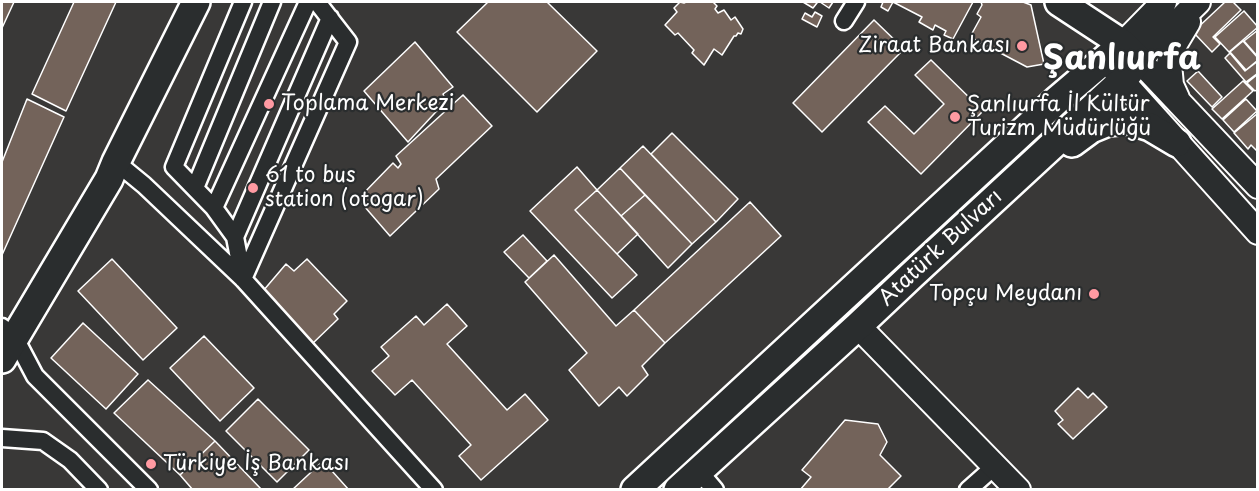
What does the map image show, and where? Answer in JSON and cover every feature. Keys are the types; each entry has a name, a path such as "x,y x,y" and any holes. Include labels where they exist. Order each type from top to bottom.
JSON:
{"main road":[{"path":"6,341 109,179 196,2"},
{"path":"1059,2 1179,102 1257,186"},
{"name":"Atatürk Bulvarı","path":"678,489 707,480 858,326 1122,81 1123,54 1164,2"},
{"path":"1179,102 1171,85 1169,64 1173,47 1200,2"},
{"name":"Atatürk Bulvarı","path":"1123,54 1200,2"},
{"path":"635,489 1047,108 1123,54"},
{"path":"1122,81 1257,232"},
{"path":"971,220 1091,129 1108,122 1128,120 1150,127 1177,143"},
{"path":"858,326 1018,489"}],"street":[{"path":"243,2 174,167 214,208 235,237 243,279"},
{"path":"195,188 272,2"},
{"path":"214,208 308,2"},
{"path":"243,279 348,42 317,2"},
{"path":"844,21 856,2"},
{"path":"235,237 330,18"},
{"path":"116,162 144,184 243,279 434,489"},
{"path":"6,341 35,376 149,489"},
{"path":"2,438 43,441 70,460 99,489"},
{"path":"968,489 995,466"}],"building":[{"path":"2,2 14,2 2,28"},
{"path":"74,2 116,2 66,111 32,94"},
{"path":"488,2 547,2 597,51 537,112 457,32"},
{"path":"680,2 713,2 717,6 715,9 718,13 724,10 731,20 735,17 743,29 741,34 734,36 722,55 714,49 704,65 678,33 675,35 665,25 677,12 674,8"},
{"path":"803,2 815,2 817,3 813,8"},
{"path":"820,2 833,2 829,8"},
{"path":"883,2 893,2 888,11 881,7"},
{"path":"893,2 973,2 953,39 944,35 946,31 935,25 933,30 919,22 922,17"},
{"path":"981,2 1023,2 1031,5 1044,64 1027,67 970,37 981,17 977,14 982,5"},
{"path":"1225,2 1233,2 1241,10 1213,37 1220,44 1212,52 1193,32"},
{"path":"1244,11 1258,27 1229,52 1215,37"},
{"path":"815,12 822,16 817,27 802,19 805,13 812,17"},
{"path":"874,20 904,49 822,132 793,103"},
{"path":"1258,30 1258,57 1244,41"},
{"path":"1243,41 1258,58 1246,70 1230,52"},
{"path":"415,42 453,87 443,94 446,101 408,142 364,91"},
{"path":"1230,53 1245,71 1258,61 1258,73 1246,82 1225,58"},
{"name":"Şanlıurfa İl Kültür Turizm Müdürlüğü","path":"931,60 983,111 921,174 868,122 885,106 914,134 944,104 915,75"},
{"path":"1198,71 1222,97 1212,107 1187,81"},
{"path":"1258,74 1258,89 1255,91 1247,83"},
{"path":"1243,81 1253,91 1222,119 1212,109"},
{"path":"463,95 492,126 436,179 439,189 390,236 358,199 393,163 398,168 401,164 396,156"},
{"path":"27,99 64,117 2,255 2,162"},
{"path":"1246,99 1257,111 1234,132 1223,120"},
{"path":"1258,113 1258,152 1251,145 1248,149 1234,133"},
{"path":"672,133 738,199 716,222 651,154"},
{"path":"643,146 716,222 692,244 620,168"},
{"path":"577,167 597,190 575,210 637,275 612,298 530,211"},
{"path":"620,168 645,195 621,216 597,190"},
{"path":"597,190 638,234 617,254 575,210"},
{"path":"645,195 692,244 668,268 621,216"},
{"path":"750,202 781,236 665,343 634,310"},
{"path":"523,235 547,261 529,278 504,252"},
{"path":"554,255 616,326 634,310 665,343 642,366 648,375 627,396 619,387 599,406 569,370 587,353 525,282"},
{"path":"112,259 177,328 143,360 78,291"},
{"path":"307,259 347,301 334,314 338,319 311,345 263,291 286,264 294,271"},
{"path":"447,304 467,326 447,344 507,410 525,394 548,420 481,480 459,456 471,445 412,380 395,395 372,371 389,356 381,347 416,316 424,325"},
{"path":"83,323 138,374 106,409 51,358"},
{"path":"204,336 254,388 220,421 170,368"},
{"path":"148,380 215,441 180,475 114,413"},
{"path":"1078,388 1088,398 1093,393 1107,407 1073,439 1058,424 1063,420 1055,411"},
{"path":"258,399 309,450 277,482 226,431"},
{"path":"845,420 878,424 887,442 880,455 901,476 887,490 800,490 811,477 802,470"},
{"path":"215,441 262,490 193,490 180,475"},
{"path":"323,461 349,490 292,490"}],"place":[{"name":"Ziraat Bankası","path":"1022,46"},
{"name":"Toplama Merkezi","path":"269,104"},
{"name":"Şanlıurfa İl Kültür Turizm Müdürlüğü","path":"955,117"},
{"name":"61 to bus station (otogar)","path":"253,188"},
{"name":"Topçu Meydanı","path":"1094,294"},
{"name":"Türkiye İş Bankası","path":"151,464"}],"district":[{"name":"Şanlıurfa","path":"1122,60"}]}
